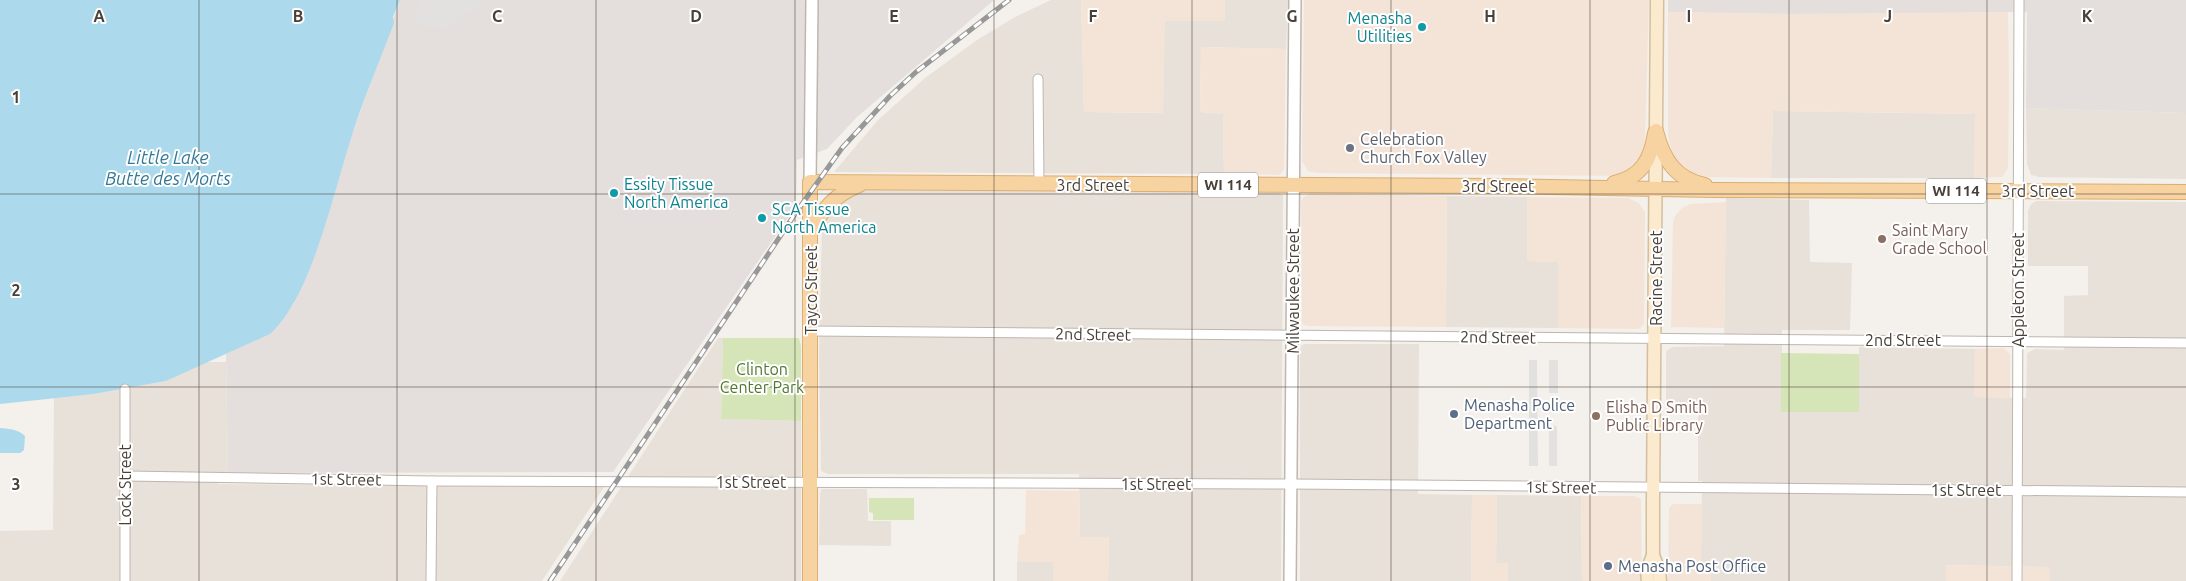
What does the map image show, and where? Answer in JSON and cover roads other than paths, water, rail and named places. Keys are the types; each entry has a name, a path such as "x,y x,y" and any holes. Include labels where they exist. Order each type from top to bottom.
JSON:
{"main road":[{"name":"Racine Street","path":"1648,581 1647,571 1653,555 1658,0"},
{"path":"1591,187 1626,180 1641,171 1651,152 1656,131"},
{"path":"1656,131 1666,160 1680,175 1692,182 1726,190"},
{"name":"3rd Street","path":"810,182 2186,192"},
{"name":"Tayco Street","path":"810,182 810,581"},
{"path":"811,231 819,216 836,197 864,182"},
{"name":"Racine Street","path":"1653,555 1659,571 1660,581"}],"street":[{"name":"Tayco Street","path":"810,182 812,0"},
{"name":"Milwaukee Street","path":"1290,581 1295,0"},
{"name":"Appleton Street","path":"2017,581 2019,0"},
{"path":"1038,79 1038,185"},
{"name":"2nd Street","path":"811,331 2186,343"},
{"name":"Lock Street","path":"125,388 125,581"},
{"name":"1st Street","path":"126,476 811,483 1291,484 2186,492"},
{"path":"431,581 432,480"}],"water":[{"name":"Little Lake Butte des Morts","path":"0,0 400,0 393,17 394,23 354,130 309,272 284,317 270,334 166,381 94,394 0,404"},
{"path":"0,428 17,431 25,436 24,450 20,453 0,453"}],"railway":[{"path":"550,581 797,211 842,148 890,96 916,72 1009,0"}],"place":[{"name":"Menasha Utilities","path":"1422,27"},
{"name":"Celebration Church Fox Valley","path":"1350,148"},
{"name":"Essity Tissue North America","path":"614,193"},
{"name":"SCA Tissue North America","path":"762,218"},
{"name":"Saint Mary Grade School","path":"1882,239"},
{"name":"Menasha Police Department","path":"1454,414"},
{"name":"Elisha D Smith Public Library","path":"1596,416"},
{"name":"Menasha Post Office","path":"1608,566"}],"park label":[{"name":"Clinton Center Park","path":"762,378"}]}
